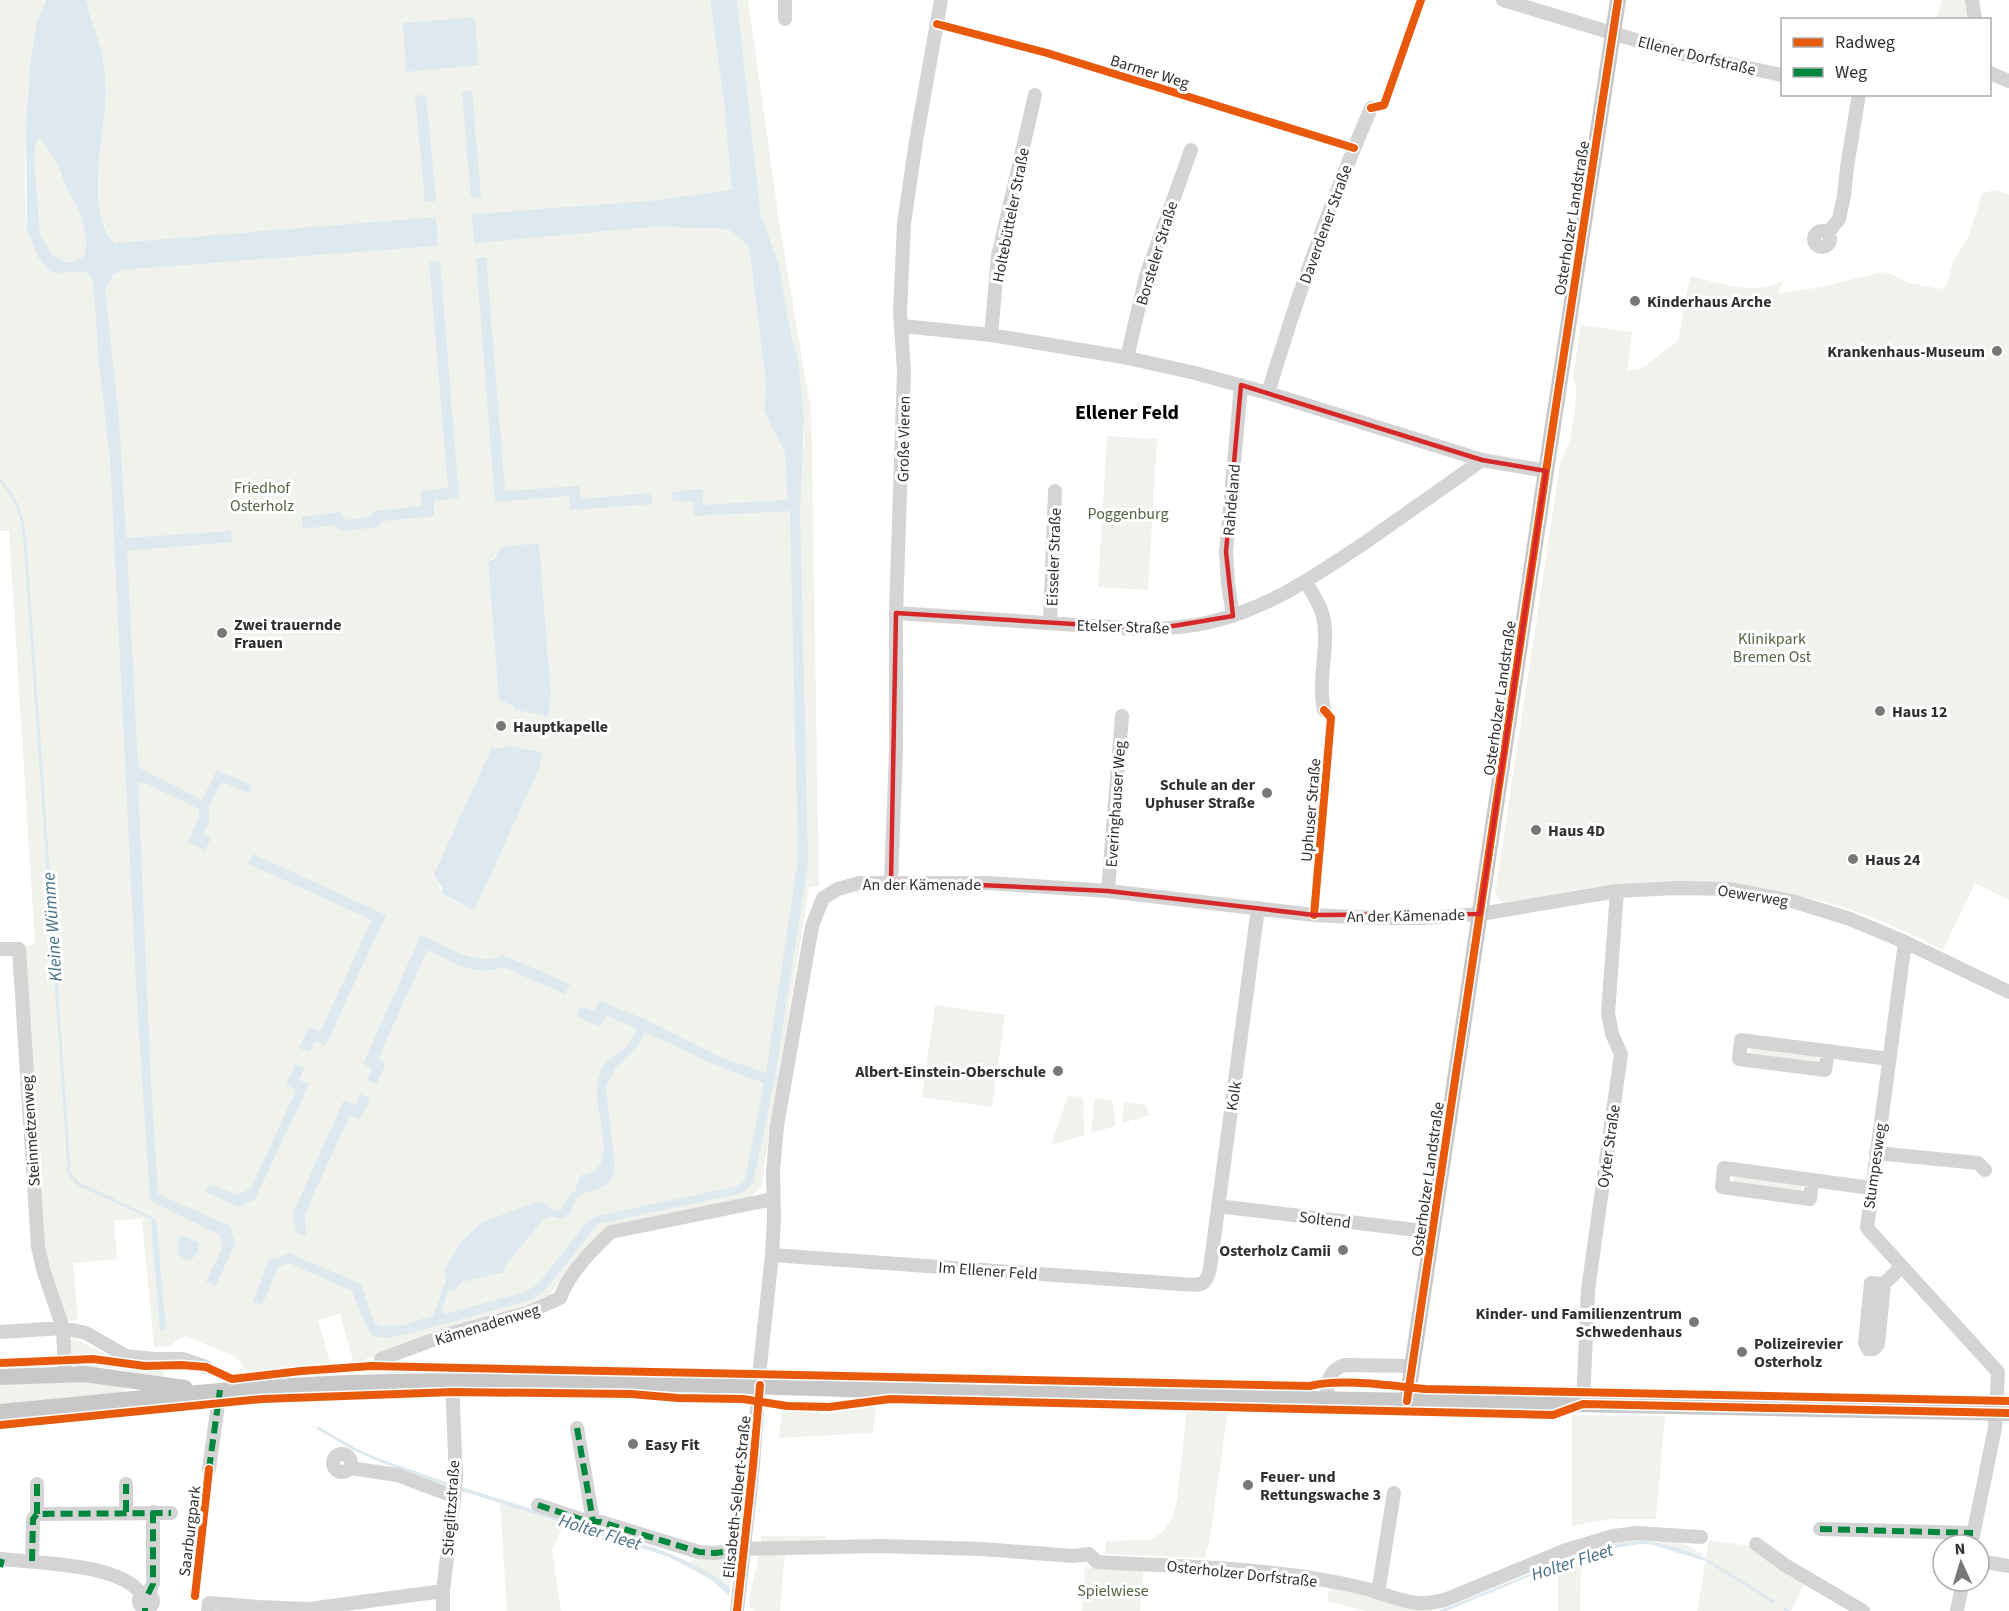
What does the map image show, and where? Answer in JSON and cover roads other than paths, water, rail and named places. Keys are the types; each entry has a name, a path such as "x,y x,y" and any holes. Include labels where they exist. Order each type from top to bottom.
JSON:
{"main road":[{"name":"Osterholzer Landstraße","path":"1407,1401 1618,0"},
{"path":"0,1377 85,1374 128,1378 159,1391"},
{"path":"125,1400 129,1386 128,1378"},
{"path":"0,1412 125,1400 159,1391 212,1391 452,1381 760,1385 989,1392 2002,1413"}],"street":[{"path":"785,0 785,19"},
{"name":"Große Vieren","path":"891,881 896,751 896,613 904,381 900,312 904,224 941,0"},
{"name":"Ellener Dorfstraße","path":"1503,0 1682,54 1781,75"},
{"path":"1972,0 1975,18"},
{"path":"1991,74 2009,81"},
{"name":"Holtebütteler Straße","path":"991,335 998,256 1035,95"},
{"path":"1828,233 1839,219 1859,96"},
{"name":"Daverdener Straße","path":"1268,393 1292,313 1371,108"},
{"name":"Borsteler Straße","path":"1127,358 1146,276 1191,150"},
{"path":"902,326 991,335 1127,358 1241,385 1482,460 1546,471"},
{"name":"Rahdeland","path":"1233,616 1226,552 1241,385"},
{"name":"Etelser Straße","path":"896,613 1155,629 1187,627 1233,616 1262,605 1306,582 1482,460"},
{"name":"Eisseler Straße","path":"1050,622 1055,491"},
{"path":"1306,582 1323,616 1320,694 1324,710"},
{"name":"Everinghauser Weg","path":"1108,891 1122,716"},
{"name":"An der Kämenade","path":"760,1385 772,1254 773,1171 777,1126 812,926 823,898 838,889 859,883 891,881 988,883 1108,891 1314,915 1424,918 1480,914"},
{"name":"Oewerweg","path":"1480,914 1617,891 1676,888 1730,889 1751,892 1792,901 1850,919 1905,942 2009,992"},
{"name":"Oyter Straße","path":"1583,1404 1588,1290 1621,1054 1612,1034 1608,1013 1617,891"},
{"name":"Kolk","path":"1204,1283 1208,1278 1210,1268 1258,908"},
{"name":"Stumpesweg","path":"1905,942 1867,1228 1998,1372 2002,1413 1995,1428 1973,1533"},
{"name":"Steinmetzenweg","path":"0,950 18,949 38,1246 43,1269 63,1328 64,1374"},
{"path":"1827,1051 1825,1070 1739,1059 1741,1040 1827,1051 1889,1059"},
{"path":"1876,1153 1978,1163 1985,1170"},
{"path":"1812,1180 1810,1198 1722,1187 1724,1168 1871,1188"},
{"name":"Kämenadenweg","path":"381,1359 452,1333 527,1313 560,1298 566,1283 611,1232 773,1199"},
{"name":"Soltend","path":"1218,1206 1432,1232"},
{"name":"Im Ellener Feld","path":"772,1254 1185,1285 1204,1283"},
{"path":"1884,1284 1901,1267"},
{"path":"0,1332 63,1328 86,1333 126,1356 182,1359 206,1366"},
{"path":"1326,1398 1330,1374 1339,1366 1412,1366"},
{"name":"Stieglitzstraße","path":"443,1611 443,1590 456,1479 452,1381"},
{"name":"Elisabeth-Selbert-Straße","path":"737,1611 760,1385"},
{"path":"209,1468 212,1391"},
{"path":"577,1428 593,1521"},
{"path":"350,1468 398,1475 453,1496"},
{"path":"37,1484 38,1514"},
{"path":"126,1484 126,1512"},
{"path":"1378,1593 1395,1493"},
{"name":"Osterholzer Dorfstraße","path":"538,1505 699,1552 716,1553 744,1549 905,1547 981,1549 1074,1556 1089,1554 1098,1562 1209,1567 1294,1576 1363,1588 1417,1604 1447,1599 1591,1541 1637,1533 1701,1538"},
{"path":"145,1602 153,1584 153,1512"},
{"path":"32,1561 33,1519 38,1514 171,1513"},
{"path":"1820,1528 1931,1536"},
{"path":"1756,1544 1785,1565 1863,1611"},
{"path":"0,1562 56,1563 111,1575 135,1585 145,1602"},
{"path":"1991,1563 2009,1566"},
{"path":"209,1607 309,1610 443,1590"},
{"path":"1957,1611 1961,1593"}],"water":[{"path":"46,0 86,0 103,58 105,78 98,180 101,218 107,233 116,243 436,217 438,246 121,270 113,276 105,290 119,420 126,538 231,531 232,542 127,551 138,767 202,800 217,770 252,785 249,793 222,782 209,805 209,821 203,834 211,838 205,850 188,842 199,818 199,809 145,783 138,782 158,1194 230,1226 235,1243 216,1286 206,1282 223,1246 220,1235 150,1201 136,982 110,457 99,365 94,290 92,278 88,274 82,272 55,273 48,269 38,257 27,229 26,129 30,64 37,23","holes":["40,138 57,163 80,213 87,242 83,258 68,263 51,254 40,234 34,158 36,143"]},
{"path":"710,0 737,0 761,216 779,264 789,325 799,365 804,418 800,510 808,863 774,1083 753,1183 742,1193 598,1224 545,1290 530,1300 415,1332 388,1338 373,1336 364,1322 352,1291 289,1263 278,1267 262,1305 253,1301 269,1259 289,1253 361,1284 374,1323 382,1326 404,1325 434,1315 446,1279 445,1270 459,1244 481,1223 533,1203 542,1202 553,1210 559,1211 570,1194 575,1191 581,1175 593,1172 600,1165 604,1144 597,1098 599,1077 605,1063 624,1049 638,1029 606,1015 600,1027 577,1016 581,1007 595,1011 599,1001 642,1018 722,1058 766,1073 798,860 790,511 694,516 693,501 673,501 672,492 702,489 703,505 788,500 785,452 764,411 766,385 749,246 729,229 652,227 474,243 472,214 648,201 732,190 724,103","holes":["645,1032 720,1067 764,1083 745,1180 738,1186 597,1216 587,1222 538,1284 525,1292 445,1314 441,1311 448,1291 456,1289 462,1282 504,1272 506,1265 543,1220 551,1216 562,1219 568,1215 581,1195 600,1188 610,1180 615,1172 606,1087 615,1069 638,1046"]},
{"path":"475,17 478,65 406,72 403,23"},
{"path":"472,91 481,197 471,197 462,92"},
{"path":"426,95 436,201 425,202 415,96"},
{"path":"486,257 505,491 579,486 581,499 651,493 652,504 570,510 569,496 495,502 476,258"},
{"path":"429,261 440,261 459,498 434,501 434,516 383,521 378,527 341,531 335,525 303,529 302,517 339,512 346,520 370,517 375,511 421,506 421,491 448,488"},
{"path":"539,543 551,695 548,716 516,710 512,705 499,700 488,562 495,558 501,547"},
{"path":"509,746 542,752 539,769 474,910 442,894 442,888 434,874 492,748 499,749"},
{"path":"253,854 386,915 325,1046 315,1041 310,1052 299,1048 309,1027 320,1032 372,920 249,864"},
{"path":"421,935 473,957 494,959 503,955 570,984 565,994 503,967 483,971 464,967 427,950 378,1059 386,1063 377,1084 367,1080 372,1068 363,1064"},
{"path":"295,1064 304,1068 299,1080 309,1084 255,1199 240,1207 205,1192 210,1184 237,1195 251,1188 296,1090 286,1084"},
{"path":"360,1094 370,1098 360,1119 350,1115 305,1213 306,1237 296,1232 293,1213 344,1100 355,1105"},
{"path":"68,1164 71,1173 79,1182 156,1219 166,1330 160,1330 151,1219 79,1186 66,1170"},
{"path":"184,1236 199,1243 198,1252 190,1261 179,1256 178,1238"},
{"path":"462,1487 653,1547 694,1564 714,1576 730,1588 729,1596 712,1580 669,1557 462,1491"},
{"path":"1640,1541 1673,1546 1706,1558 1705,1561 1653,1545 1641,1544 1608,1549 1566,1561 1446,1611 1438,1611 1574,1556 1616,1544"}],"waterway":[{"name":"Kleine Wümme","path":"0,480 18,508 25,541 69,1167"},
{"name":"Holter Fleet","path":"318,1428 354,1449 381,1461 450,1485"},
{"name":"Holter Fleet","path":"1708,1561 1774,1602"}],"place":[{"name":"Kinderhaus Arche","path":"1635,301"},
{"name":"Krankenhaus-Museum","path":"1997,351"},
{"name":"Zwei trauernde Frauen","path":"222,633"},
{"name":"Haus 12","path":"1880,711"},
{"name":"Hauptkapelle","path":"501,726"},
{"name":"Schule an der Uphuser Straße","path":"1267,793"},
{"name":"Haus 4D","path":"1536,830"},
{"name":"Haus 24","path":"1853,859"},
{"name":"Albert-Einstein-Oberschule","path":"1058,1071"},
{"name":"Osterholz Camii","path":"1343,1250"},
{"name":"Kinder- und Familienzentrum Schwedenhaus","path":"1694,1322"},
{"name":"Polizeirevier Osterholz","path":"1742,1352"},
{"name":"Easy Fit","path":"633,1444"},
{"name":"Feuer- und Rettungswache 3","path":"1248,1485"}],"district":[{"name":"Ellener Feld","path":"1127,412"}],"park label":[{"name":"Friedhof Osterholz","path":"262,496"},
{"name":"Poggenburg","path":"1128,513"},
{"name":"Klinikpark Bremen Ost","path":"1772,647"},
{"name":"Spielwiese","path":"1113,1590"}]}
